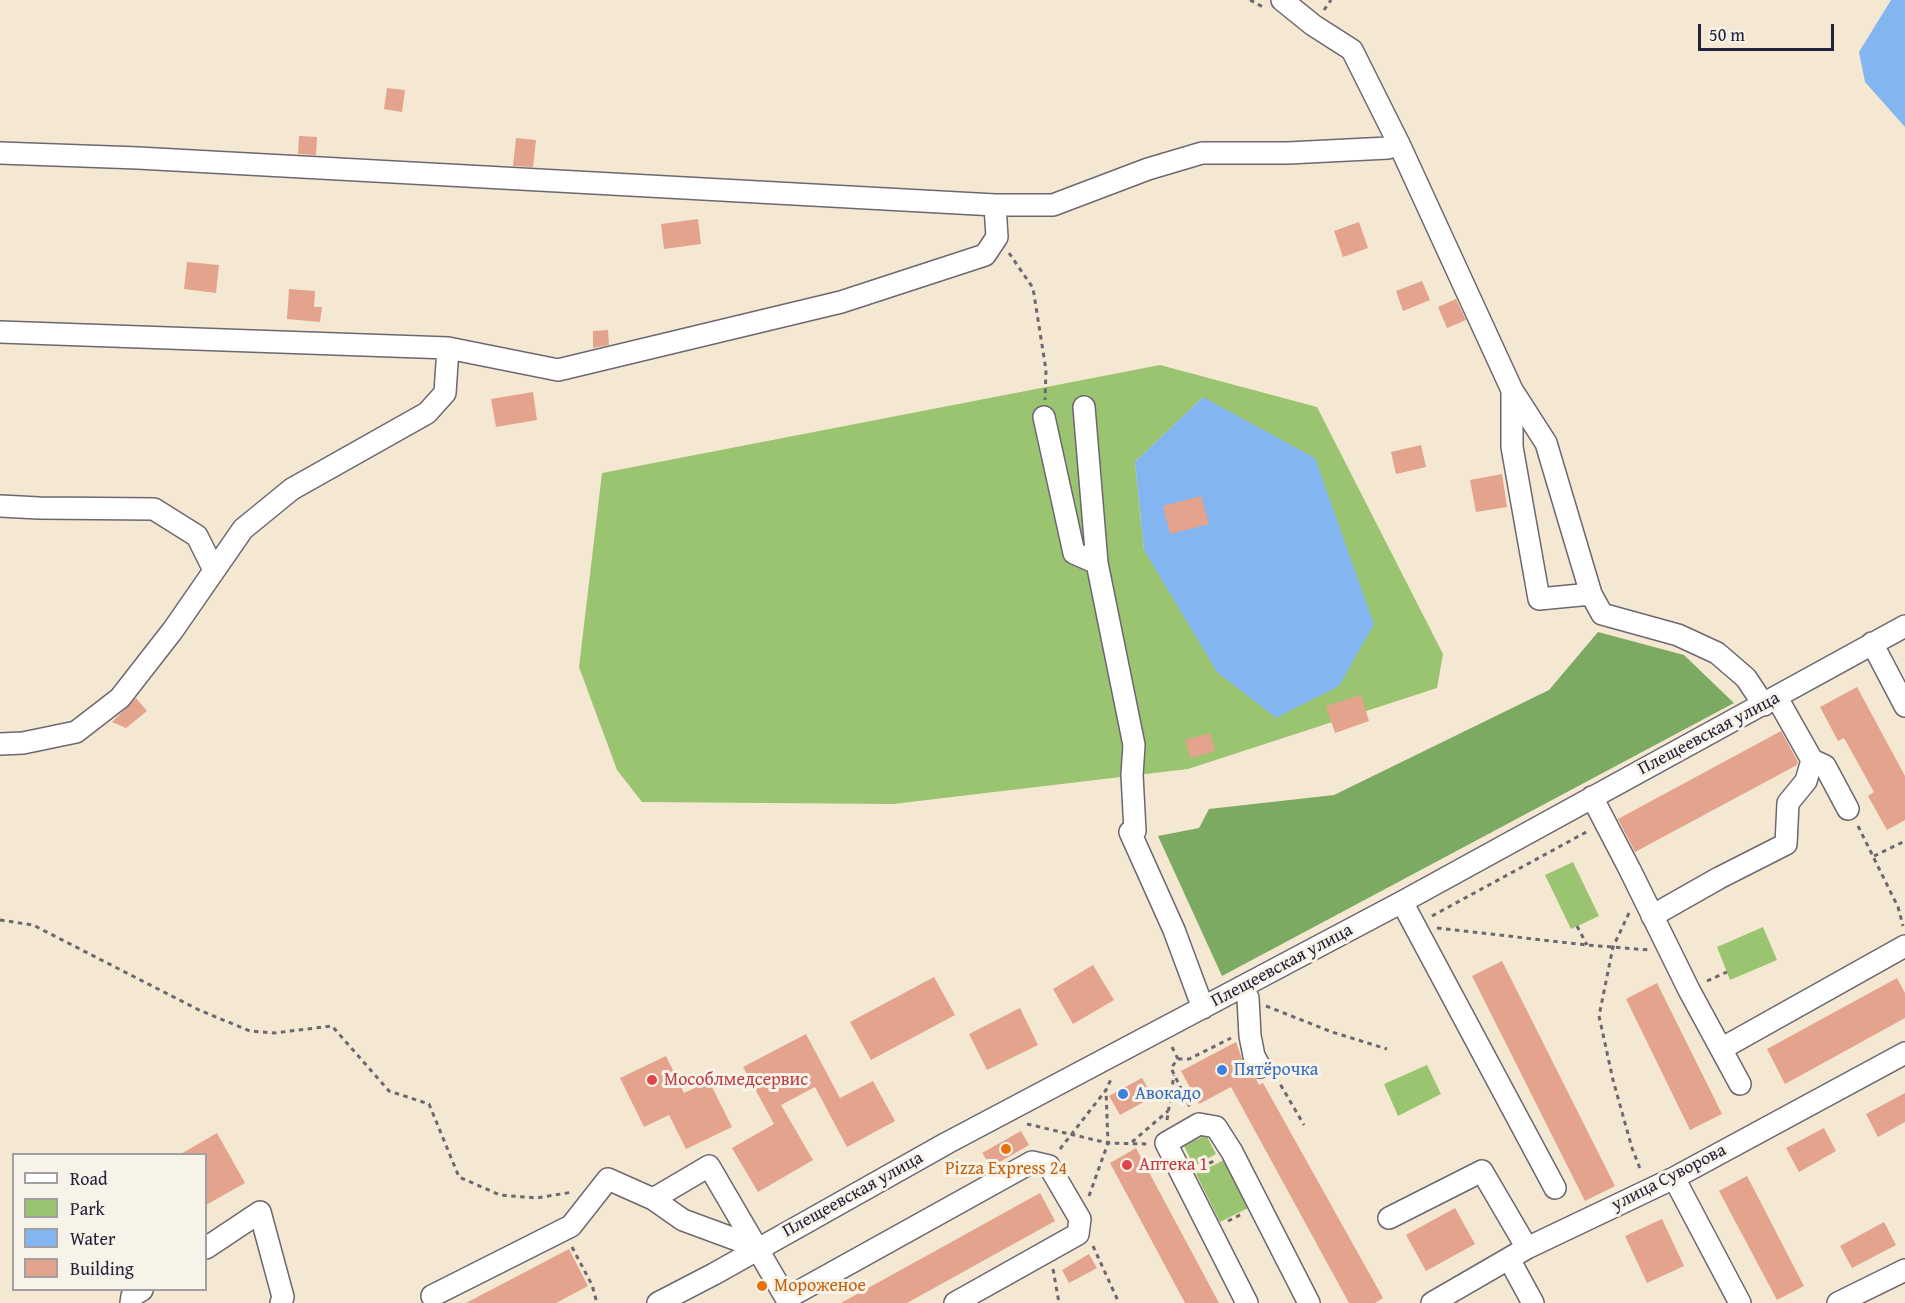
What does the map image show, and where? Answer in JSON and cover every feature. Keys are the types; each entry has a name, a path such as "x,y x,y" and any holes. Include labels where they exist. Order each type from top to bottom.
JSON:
{"street":[{"path":"1282,0 1313,25 1352,50 1399,144 1512,390 1546,443 1591,594 1602,614 1678,635 1717,653 1770,702 1812,759 1825,766 1848,808"},
{"path":"0,153 162,159 995,205 1053,205 1114,181 1202,153 1299,153 1388,148 1399,144"},
{"path":"0,332 448,348 558,370 841,302 984,255 997,237 995,205"},
{"path":"0,744 23,743 76,732 120,698 173,630 243,529 292,489 427,413 445,393 448,348"},
{"path":"1512,390 1512,447 1539,599 1591,594"},
{"path":"1084,407 1097,563 1134,745 1132,831 1174,930 1203,1008"},
{"path":"1044,417 1074,553 1097,563"},
{"path":"0,506 154,509 197,536 214,570"},
{"name":"Плещеевская улица","path":"657,1303 692,1295 759,1248 947,1143 1203,1008 1245,993 1402,902 1905,626"},
{"path":"1872,643 1905,706"},
{"path":"1652,916 1786,844 1788,803 1806,781 1812,759"},
{"path":"1592,797 1668,949 1740,1084"},
{"path":"1402,902 1555,1188"},
{"path":"1722,1049 1905,946"},
{"path":"1245,993 1254,1056 1260,1066"},
{"name":"улица Суворова","path":"1432,1303 1518,1253 1674,1178 1905,1053"},
{"path":"1247,1303 1166,1143 1199,1124 1216,1127 1232,1152 1309,1303"},
{"path":"653,1199 709,1166 788,1301 1032,1162 1049,1166 1080,1219 1078,1234 955,1303"},
{"path":"1389,1218 1482,1171 1518,1253 1533,1303"},
{"path":"1674,1178 1740,1303"},
{"path":"432,1296 571,1226 608,1179 653,1199 683,1220 759,1248"},
{"path":"207,1247 260,1212 283,1297 280,1303"},
{"path":"1838,1303 1905,1270"},
{"path":"131,1303 132,1296 140,1291"}],"path":[{"path":"997,237 1033,288 1046,370 1044,417"},
{"path":"1848,808 1898,907 1905,933"},
{"path":"1415,925 1599,825"},
{"path":"1874,856 1905,841"},
{"path":"1632,908 1613,947 1599,1016 1613,1080 1632,1148 1648,1190"},
{"path":"0,920 33,926 199,1010 250,1031 274,1033 332,1026 389,1091 429,1104 459,1177 500,1195 537,1198 577,1191"},
{"path":"1415,925 1587,945 1662,951 1668,949"},
{"path":"1577,926 1587,945"},
{"path":"1245,993 1332,1032 1387,1049"},
{"path":"1178,1059 1190,1059 1237,1035 1250,1036"},
{"path":"1168,1040 1178,1059"},
{"path":"1178,1059 1171,1068 1199,1124"},
{"path":"1260,1066 1273,1072 1304,1125"},
{"path":"1070,1134 1106,1090 1113,1075"},
{"path":"1025,1124 1108,1143 1144,1145 1166,1143 1174,1075"},
{"path":"1106,1090 1108,1143 1080,1219 1119,1303"},
{"path":"1131,1143 1169,1110"},
{"path":"1184,1175 1232,1152"},
{"path":"1212,1230 1259,1206"},
{"path":"563,1230 592,1285 597,1303"},
{"path":"1049,1251 1059,1303"}],"green space":[{"path":"1160,365 1317,407 1443,654 1437,688 1188,769 893,804 642,802 617,770 579,667 602,473","holes":["1203,397 1144,550 1135,462"]},
{"path":"1598,632 1684,655 1734,703 1222,976 1158,836 1199,828 1209,809 1334,795 1549,690"},
{"path":"1573,862 1599,916 1571,929 1545,875"},
{"path":"1763,927 1777,960 1730,980 1717,947"},
{"path":"1427,1065 1441,1094 1398,1116 1384,1084"},
{"path":"1206,1135 1216,1154 1194,1166 1184,1146"},
{"path":"1226,1159 1250,1207 1220,1222 1196,1174"}],"water":[{"path":"1891,0 1905,0 1905,127 1865,82 1859,52"},
{"path":"1203,397 1315,458 1374,624 1339,686 1276,718 1217,672 1144,550 1135,462"}],"building":[{"path":"387,88 405,90 402,112 384,109"},
{"path":"299,136 317,137 316,155 298,154"},
{"path":"516,138 536,140 533,167 513,166"},
{"path":"698,219 701,244 664,249 661,224"},
{"path":"1359,222 1368,248 1343,257 1334,231"},
{"path":"187,262 219,265 216,293 184,289"},
{"path":"1422,281 1430,300 1403,311 1396,291"},
{"path":"289,289 315,291 314,307 322,307 320,322 287,319"},
{"path":"1456,299 1466,320 1447,328 1438,307"},
{"path":"608,330 609,345 593,348 593,331"},
{"path":"533,392 537,420 496,427 491,399"},
{"path":"1421,445 1426,467 1396,474 1391,452"},
{"path":"1502,474 1507,507 1476,512 1470,480"},
{"path":"1201,496 1209,524 1170,534 1163,506"},
{"path":"1857,687 1905,776 1905,820 1887,830 1868,796 1874,792 1844,738 1838,741 1820,707"},
{"path":"1361,695 1369,721 1335,733 1326,706"},
{"path":"136,698 147,711 126,728 112,722"},
{"path":"1781,731 1798,762 1797,765 1635,852 1618,819"},
{"path":"1210,733 1215,751 1191,758 1185,740"},
{"path":"1502,961 1615,1186 1585,1201 1472,976"},
{"path":"1093,965 1114,1000 1073,1024 1053,989"},
{"path":"934,977 955,1015 871,1060 850,1022"},
{"path":"1897,978 1905,993 1905,1018 1785,1084 1767,1049"},
{"path":"1657,983 1722,1114 1690,1130 1626,999"},
{"path":"1020,1008 1038,1045 987,1070 969,1034"},
{"path":"806,1034 840,1098 873,1081 895,1121 847,1147 815,1087 781,1105 813,1160 758,1192 732,1148 774,1124 743,1067"},
{"path":"1236,1042 1249,1073 1259,1085 1263,1083 1383,1298 1375,1303 1349,1303 1231,1087 1199,1104 1181,1071"},
{"path":"666,1056 684,1093 709,1081 732,1127 686,1149 669,1115 644,1127 620,1078"},
{"path":"1142,1078 1153,1097 1120,1115 1109,1096"},
{"path":"1905,1093 1905,1122 1878,1137 1866,1114"},
{"path":"1824,1128 1836,1151 1799,1172 1786,1148"},
{"name":"Pizza Express 24","path":"1021,1131 1029,1145 991,1167 982,1153"},
{"path":"217,1133 245,1183 207,1204 207,1153 182,1153"},
{"path":"1136,1148 1219,1303 1185,1303 1110,1163"},
{"path":"1747,1176 1804,1286 1777,1300 1719,1191"},
{"path":"1040,1193 1055,1221 907,1303 841,1303"},
{"path":"1455,1208 1475,1244 1426,1271 1406,1235"},
{"path":"1662,1219 1684,1266 1647,1283 1625,1236"},
{"path":"1884,1222 1896,1245 1852,1268 1840,1246"},
{"path":"569,1249 588,1286 556,1303 466,1303"},
{"path":"1089,1254 1097,1268 1069,1283 1062,1270"}],"place":[{"name":"Пятёрочка","path":"1222,1070"},
{"name":"Мособлмедсервис","path":"652,1080"},
{"name":"Авокадо","path":"1123,1094"},
{"name":"Pizza Express 24","path":"1006,1149"},
{"name":"Аптека 1","path":"1127,1165"},
{"name":"Мороженое","path":"762,1286"}]}
